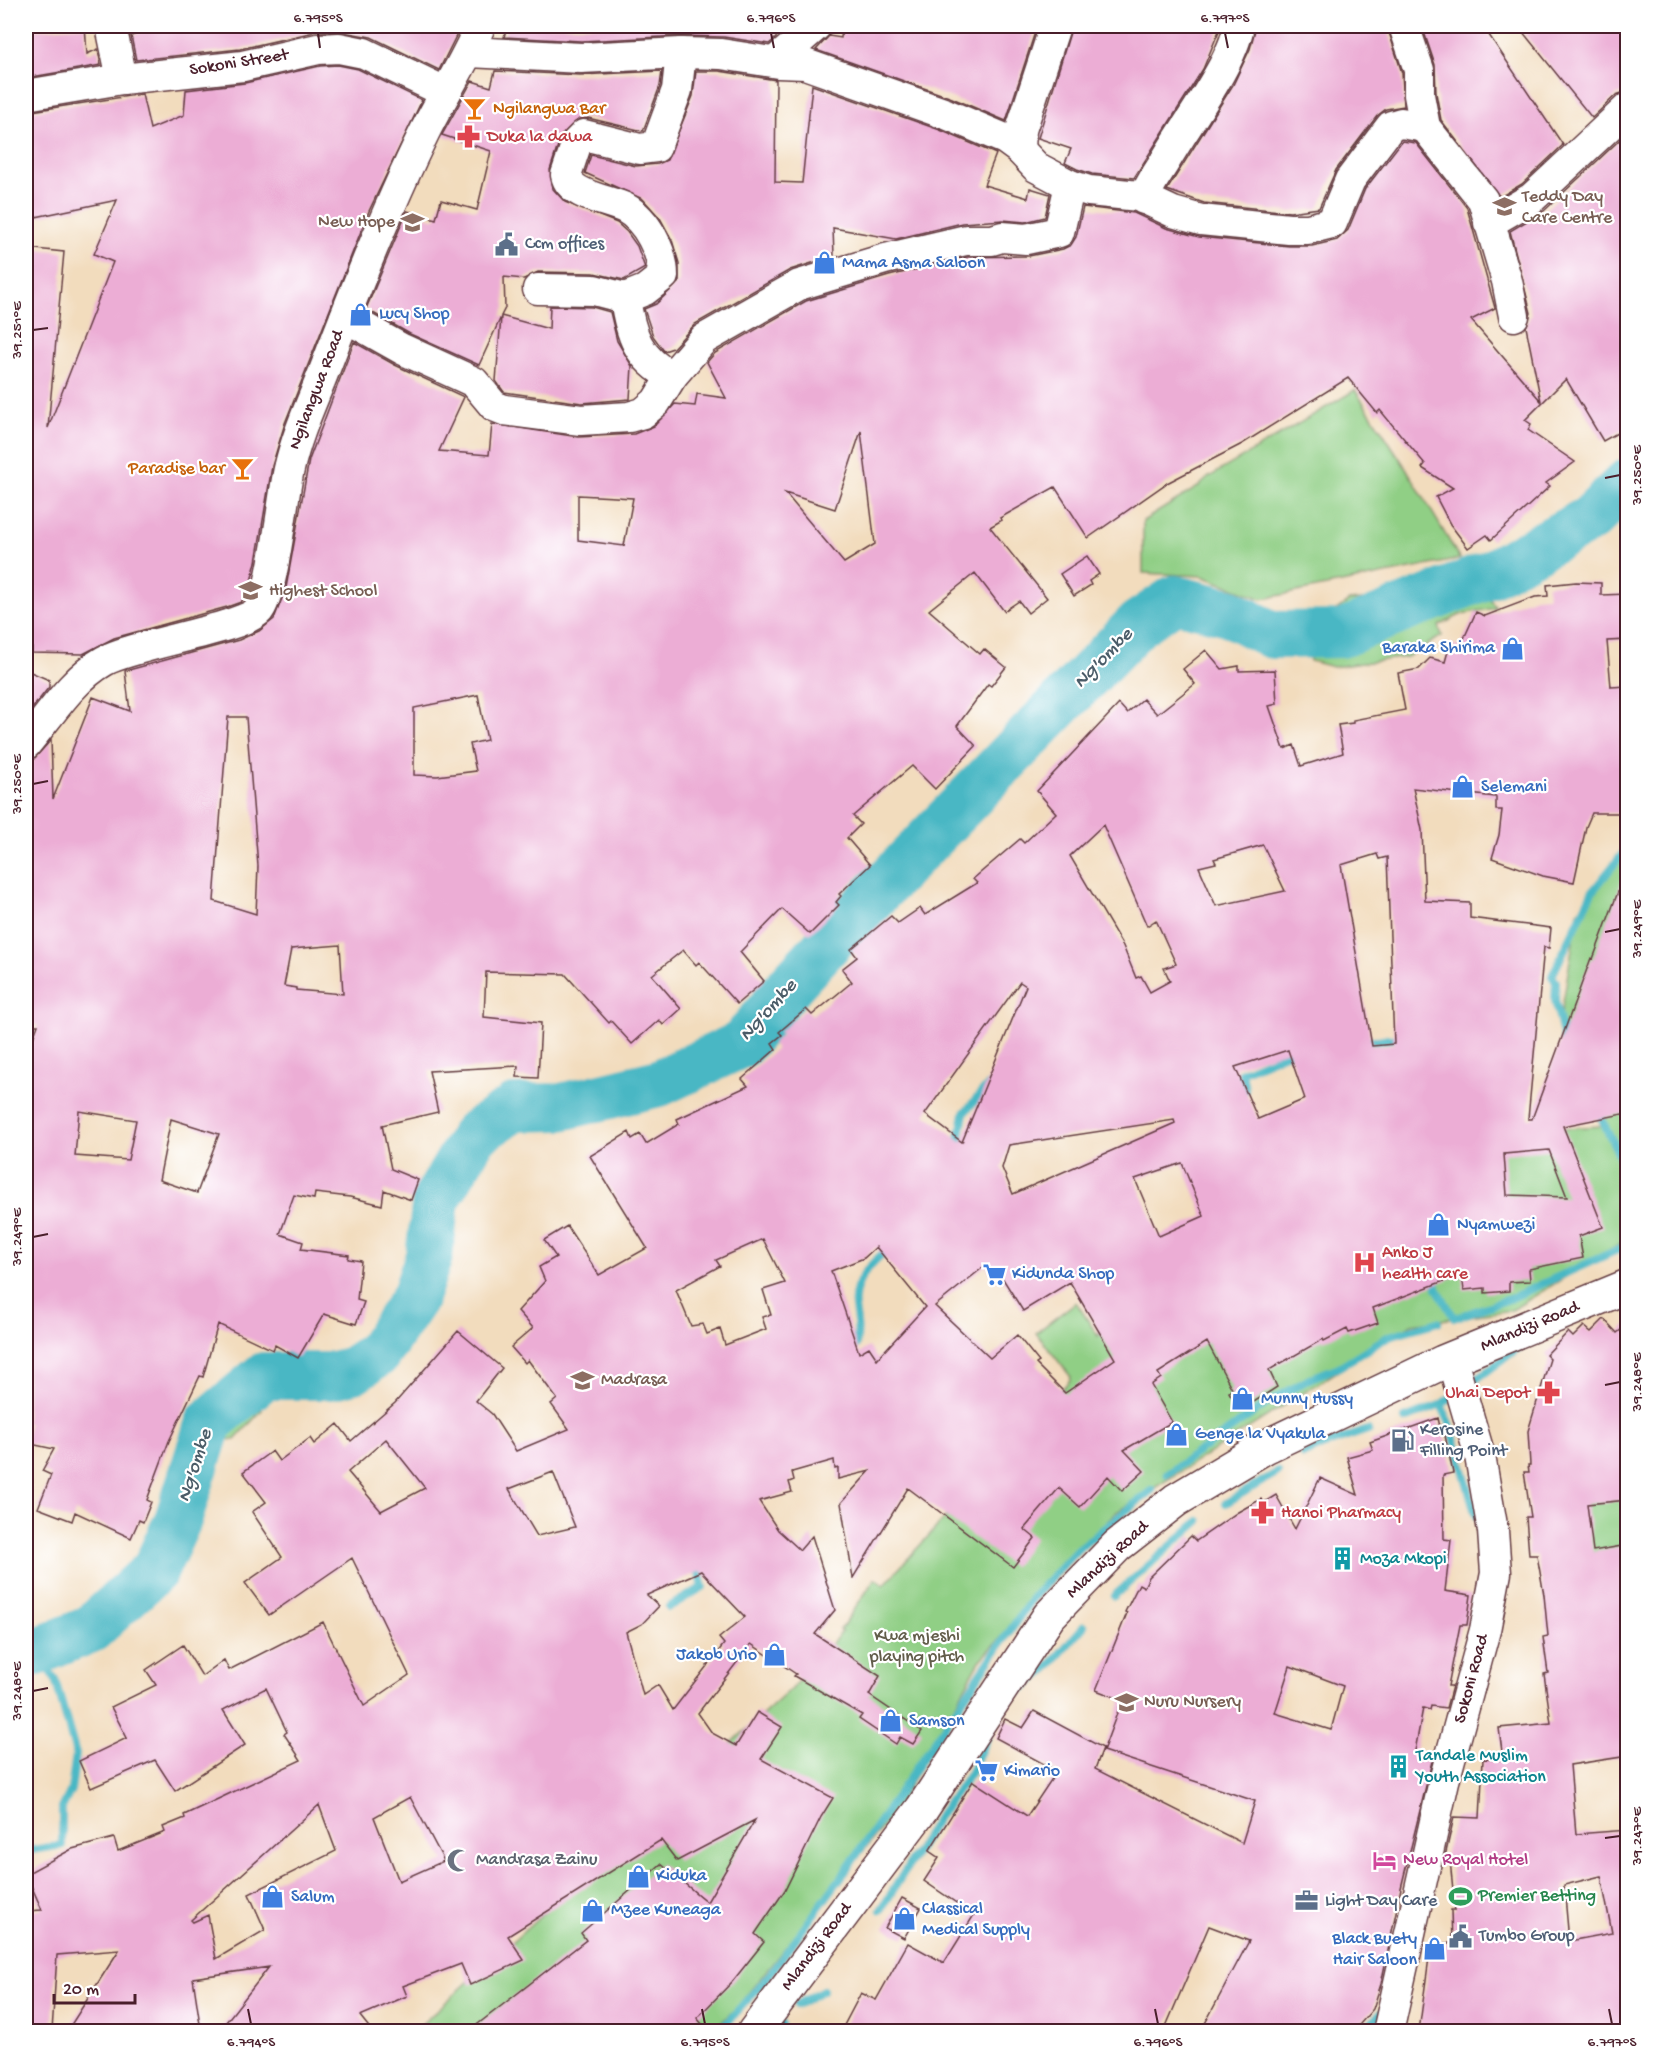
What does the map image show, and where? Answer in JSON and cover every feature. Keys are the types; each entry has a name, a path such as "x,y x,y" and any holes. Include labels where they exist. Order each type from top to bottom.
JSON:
{"street":[{"path":"111,26 122,79"},
{"path":"778,26 778,61"},
{"path":"778,61 816,26"},
{"path":"1020,150 1021,130 1055,26"},
{"path":"1144,199 1182,130 1204,100 1236,40 1239,26"},
{"path":"1404,26 1419,70 1419,94 1425,127 1483,200 1507,281 1514,316"},
{"path":"475,39 581,58 681,53 748,56 805,64 853,79 1005,139 1020,150 1036,167 1070,185 1089,191 1138,196 1190,218 1289,229 1308,229 1332,223 1350,180 1391,126 1401,123 1425,127"},
{"name":"Ngilangwa Road","path":"26,744 90,670 105,661 238,622 258,612 269,591 277,535 296,440 345,316 417,148 475,39"},
{"name":"Sokoni Street","path":"26,95 122,79 243,66 318,49 339,48 364,53 445,92"},
{"path":"538,290 594,290 625,298 645,290 663,276 663,266 651,236 642,222 625,208 579,190 571,185 566,175 577,142 584,135 640,149 656,147 677,90 681,53"},
{"path":"1489,223 1532,198 1628,108"},
{"path":"345,316 402,349 474,382 494,406 525,414 581,420 629,417 643,413 656,402 672,376 704,339 799,285 885,259 966,240 992,240 1002,237 1026,239 1059,232 1070,185"},
{"path":"625,298 633,334 644,355 656,368 672,376"},
{"name":"Mlandizi Road","path":"754,2031 922,1809 1049,1616 1117,1546 1176,1500 1265,1448 1452,1360 1628,1286"},
{"name":"Sokoni Road","path":"1388,2031 1444,1781 1485,1630 1496,1573 1493,1531 1480,1456 1452,1360"}],"green space":[{"path":"1355,390 1406,468 1460,559 1262,599 1202,576 1143,573 1143,521 1198,487 1209,477"},
{"path":"1471,572 1496,608 1462,614 1439,626 1442,636 1407,657 1333,667 1310,661 1304,633 1349,601 1387,598 1389,610 1426,590"},
{"name":"Kwa mjeshi playing pitch","path":"1627,849 1627,1239 1512,1310 1412,1324 1115,1513 980,1661 894,1813 738,2006 713,2031 413,2032 791,1689 842,1632 840,1630 875,1579 884,1585 1070,1380 1071,1377 1036,1333 1076,1302 1098,1336 1126,1293 1442,1134 1603,1126 1560,1021 1578,912"},
{"path":"261,1404 262,1410 235,1440 224,1439 221,1428 230,1412 240,1412 246,1416 250,1405"},
{"path":"1627,1464 1627,1739 1573,1518"}],"building":[{"path":"85,26 87,54 98,49 101,65 26,78 26,31"},
{"path":"158,26 461,26 439,70 371,37 338,31 314,32 240,49 136,60 131,36"},
{"path":"507,26 777,26 776,38 769,44 724,37 681,36 581,41 504,37"},
{"path":"842,26 1037,26 1006,121 952,98 816,50 829,36 841,38"},
{"path":"1072,26 1221,26 1203,69 1134,178 1092,174 1077,169 1065,163 1071,149 1038,138"},
{"path":"1256,26 1387,26 1402,73 1404,106 1386,109 1377,116 1336,170 1319,208 1290,212 1204,203 1167,190 1233,85 1250,49"},
{"path":"1422,26 1483,26 1563,145 1522,184 1500,197 1441,120 1436,93 1435,65"},
{"path":"1518,26 1628,26 1628,91 1616,95 1592,118"},
{"path":"338,65 358,69 422,100 369,211 285,423 272,466 256,562 248,593 241,602 114,638 83,654 32,653 31,604 26,603 26,248 64,252 48,428 113,262 94,254 117,200 26,219 26,112 142,94 150,129 184,115 186,90 245,83 320,66"},
{"path":"495,71 580,75 662,71 660,86 643,131 588,118 579,119 561,136 550,170 553,189 565,202 617,223 627,232 637,246 645,268 624,280 594,273 538,272 524,279 504,277 505,308 501,316 549,329 550,306 592,307 610,312 617,341 632,366 630,399 582,403 504,392 496,381 501,317 479,365 410,334 366,309 407,211 436,219 441,200 477,210 491,151 442,135 472,81 491,87"},
{"path":"696,71 719,71 776,80 775,182 802,183 812,85 940,130 996,154 984,185 1028,198 1030,188 1050,194 1045,217 1025,222 1003,220 962,223 896,239 833,228 834,256 790,270 695,324 673,348 664,351 653,336 644,309 656,304 679,282 679,263 672,240 660,218 643,199 585,173 591,155 636,166 658,164 667,160 693,96"},
{"path":"1628,132 1628,427 1603,441 1566,379 1525,420 1531,424 1528,430 1575,462 1546,483 1550,486 1491,540 1487,535 1468,548 1450,524 1436,497 1453,488 1422,468 1425,464 1380,410 1377,413 1348,378 1242,444 1167,483 1088,538 1055,487 1000,518 1002,520 990,527 1047,598 1028,613 1019,601 1004,611 975,573 929,610 980,654 984,649 1006,667 991,686 988,684 957,726 976,746 935,789 912,766 853,816 861,824 847,838 870,865 839,894 841,896 836,902 839,905 810,934 782,909 740,952 764,981 737,1004 699,962 696,965 683,950 652,975 681,1009 663,1025 659,1020 632,1044 611,1021 609,1023 565,974 486,972 484,1017 541,1023 538,1078 517,1077 518,1066 429,1071 438,1112 382,1125 391,1169 418,1180 411,1200 384,1190 382,1205 350,1197 315,1193 314,1199 294,1195 280,1234 303,1242 301,1249 349,1255 348,1259 361,1261 357,1300 364,1302 356,1324 324,1314 298,1358 275,1345 273,1350 218,1324 203,1377 200,1376 169,1441 147,1500 151,1502 143,1522 139,1520 131,1538 75,1512 72,1521 38,1508 51,1475 42,1471 54,1449 26,1443 29,1423 26,1423 28,1338 26,1338 26,1057 38,1025 26,1025 26,778 29,779 33,760 51,740 53,799 93,697 130,711 125,671 239,640 259,631 274,619 286,588 309,460 354,342 395,365 464,397 439,451 489,455 492,424 579,437 634,434 654,426 675,404 695,406 697,394 726,398 707,362 715,353 806,301 889,276 968,257 1029,256 1063,249 1071,245 1076,237 1083,207 1134,213 1166,228 1199,237 1289,246 1312,246 1337,240 1348,230 1365,189 1402,141 1416,143 1467,208 1495,308 1471,320 1541,401 1526,327 1531,313 1510,231 1544,211","holes":["861,431 875,544 844,563 785,493 835,509","578,495 633,498 624,546 578,540","478,695 487,740 470,744 476,771 437,776 414,775 414,708","228,717 246,717 258,866 256,914 214,901","340,945 343,994 296,990 296,988 284,986 291,949","79,1111 136,1120 128,1160 75,1156","171,1119 219,1134 197,1193 159,1180"]},
{"path":"1087,556 1099,574 1089,581 1091,585 1074,596 1060,574"},
{"path":"1576,582 1601,583 1601,595 1628,594 1628,640 1607,641 1611,687 1628,686 1628,813 1592,813 1586,827 1574,882 1543,876 1492,858 1499,835 1502,810 1496,810 1496,797 1413,788 1422,830 1425,901 1470,903 1470,918 1551,928 1549,948 1544,947 1528,1119 1532,1119 1591,958 1593,959 1625,873 1628,873 1628,1113 1563,1126 1603,1227 1579,1236 1583,1258 1529,1269 1530,1281 1509,1282 1509,1291 1485,1293 1485,1288 1464,1290 1462,1274 1373,1308 1378,1323 1349,1333 1347,1329 1324,1341 1323,1339 1269,1370 1277,1387 1240,1411 1229,1392 1232,1389 1207,1342 1158,1373 1161,1378 1151,1385 1172,1422 1124,1450 1144,1471 1122,1491 1108,1476 1080,1507 1059,1488 1024,1529 1035,1538 1013,1567 908,1488 853,1578 841,1503 870,1471 838,1479 838,1468 835,1469 834,1460 792,1472 794,1480 789,1482 792,1492 759,1501 778,1530 800,1550 812,1536 835,1610 815,1634 880,1676 869,1695 922,1731 913,1744 900,1737 896,1744 859,1719 862,1715 794,1676 796,1674 751,1644 698,1713 712,1733 736,1746 757,1712 782,1727 761,1759 833,1798 821,1817 785,1890 755,1934 764,1942 732,1982 697,2018 708,2031 469,2031 586,1940 581,1933 661,1864 707,1902 755,1820 677,1861 661,1840 508,1936 524,1960 470,1985 461,1964 403,1986 407,1996 360,2016 372,2031 219,2031 269,1967 193,1978 201,2031 67,2031 119,1950 57,1955 52,2031 26,2031 26,1911 42,1910 26,1874 72,1849 114,1838 118,1851 165,1832 163,1827 185,1818 184,1815 301,1760 284,1734 287,1732 266,1688 223,1710 245,1745 175,1791 155,1760 91,1788 79,1761 127,1738 111,1707 156,1685 146,1670 183,1645 202,1676 224,1660 229,1670 323,1622 364,1706 409,1675 352,1558 269,1615 245,1583 282,1557 252,1512 266,1502 243,1472 272,1451 279,1461 310,1438 314,1444 338,1424 351,1441 395,1403 458,1331 502,1368 476,1401 492,1414 516,1451 569,1429 551,1404 557,1399 528,1360 525,1363 511,1347 533,1328 518,1311 545,1281 539,1267 556,1257 544,1240 567,1226 599,1275 647,1248 590,1156 629,1132 632,1139 640,1134 646,1144 679,1124 677,1119 748,1086 742,1079 776,1049 772,1043 782,1035 779,1032 806,1009 812,1015 852,982 842,969 857,957 851,949 891,916 898,923 920,908 925,915 977,883 973,879 1020,839 1024,843 1056,813 1037,791 1119,704 1127,713 1143,699 1157,714 1195,684 1183,669 1206,650 1222,669 1239,666 1239,671 1275,670 1277,704 1269,706 1284,749 1294,745 1301,766 1343,753 1338,725 1405,710 1398,673 1419,669 1430,658 1445,662 1450,644 1460,647 1476,612 1485,616 1535,597 1548,596 1547,585","holes":["1103,825 1147,926 1156,920 1176,964 1164,968 1170,981 1150,992 1141,976 1136,978 1123,946 1070,856","1263,845 1285,891 1216,906 1199,867 1216,863 1214,859","1377,854 1379,859 1387,857 1394,1044 1372,1046 1341,865","1020,982 1026,986 962,1142 925,1114","1288,1050 1305,1099 1258,1119 1235,1067","1174,1120 1175,1123 1013,1194 1002,1168 1009,1145","1549,1150 1567,1197 1507,1195 1504,1154","1182,1163 1204,1216 1159,1236 1135,1179","763,1239 785,1283 763,1290 771,1315 762,1317 766,1329 725,1345 720,1329 707,1334 703,1324 691,1326 676,1290 720,1266 716,1260","876,1247 925,1307 877,1359 869,1347 859,1353 831,1271 864,1258","986,1265 994,1278 1000,1274 1023,1311 1070,1282 1115,1359 1065,1393 1036,1364 1039,1362 1017,1335 990,1358 935,1306","386,1439 425,1488 381,1511 348,1472","553,1472 575,1527 537,1536 509,1489","701,1571 745,1617 719,1638 724,1644 673,1710 658,1685 643,1695 626,1632 642,1624 659,1606 647,1595","410,1797 444,1861 399,1881 374,1817","319,1805 336,1851 249,1894 265,1930 216,1959 208,1915 193,1922 191,1920"]},
{"path":"26,670 49,680 49,687 31,710 26,710"},
{"path":"1604,1319 1617,1333 1628,1324 1628,1500 1587,1504 1593,1551 1628,1545 1628,1756 1570,1765 1576,1834 1628,1830 1628,2031 1419,2031 1431,1943 1452,1943 1451,1910 1455,1910 1450,1860 1444,1861 1454,1817 1480,1818 1483,1759 1503,1760 1499,1728 1551,1723 1544,1674 1548,1673 1543,1637 1548,1636 1544,1595 1537,1555 1529,1555 1526,1517 1531,1517 1524,1472 1529,1472 1528,1465 1530,1465 1528,1431 1550,1359 1546,1355 1568,1332 1573,1337 1584,1326 1591,1332","holes":["1601,1876 1612,1933 1569,1941 1564,1885"]},
{"path":"1438,1418 1440,1427 1443,1426 1453,1473 1443,1475 1444,1539 1451,1540 1445,1591 1471,1595 1467,1625 1460,1625 1448,1686 1452,1686 1446,1708 1431,1706 1430,1710 1423,1708 1415,1751 1433,1757 1401,1888 1381,1984 1373,2009 1354,2031 1201,2031 1249,1941 1209,1926 1164,2031 841,2031 861,1993 876,2000 908,1943 944,1963 974,1915 924,1881 939,1858 929,1851 973,1781 1027,1816 1057,1771 996,1738 1005,1719 1023,1728 1034,1711 1103,1748 1095,1769 1242,1843 1255,1801 1103,1751 1122,1700 1096,1690 1127,1613 1125,1612 1139,1584 1144,1587 1149,1577 1191,1536 1196,1541 1238,1512 1261,1499 1263,1503 1276,1495 1295,1529 1320,1478 1358,1495 1347,1457 1373,1450 1370,1442","holes":["1290,1666 1343,1686 1331,1730 1275,1713"]},
{"path":"902,1898 921,1908 904,1938 885,1928"}],"waterway":[{"name":"Ng'ombe","path":"26,1649 36,1652 91,1629 155,1570 178,1520 209,1422 264,1376 330,1376 353,1370 377,1354 415,1297 429,1256 436,1200 475,1134 514,1108 561,1107 659,1083 742,1044 791,984 835,936 1138,624 1175,599 1228,612 1272,635 1341,634 1490,574 1590,519 1628,482"},
{"path":"1565,1044 1555,1000 1556,982 1552,976 1592,892 1628,847"},
{"path":"1362,1041 1403,1038"},
{"path":"1237,1092 1245,1090 1242,1072 1299,1048"},
{"path":"957,1151 964,1113 991,1082"},
{"path":"1597,1109 1628,1174"},
{"path":"1458,1317 1509,1299 1628,1245"},
{"path":"848,1348 856,1345 858,1330 855,1298 860,1281 876,1260 889,1248"},
{"path":"1436,1275 1437,1288 1454,1318"},
{"path":"1205,1447 1271,1401 1311,1378 1339,1367 1389,1336 1438,1322"},
{"path":"1466,1387 1525,1343"},
{"path":"1405,1419 1441,1405 1455,1395"},
{"path":"1441,1405 1450,1423 1476,1516"},
{"path":"1303,1455 1368,1430"},
{"path":"1167,1474 1199,1451"},
{"path":"1226,1503 1278,1472"},
{"path":"719,2032 770,1974 845,1872 1033,1597 1077,1550 1152,1490"},
{"path":"1114,1596 1199,1521"},
{"path":"669,1607 703,1587 696,1562"},
{"path":"1011,1697 1043,1673 1084,1626"},
{"path":"26,1851 62,1845 62,1808 71,1790 76,1754 55,1679 36,1652"},
{"path":"881,1910 938,1817 970,1774 988,1736"},
{"path":"797,2005 823,1990"},
{"path":"1364,2032 1381,2012"},
{"path":"777,2032 781,2024"}],"place":[{"name":"Ngilangwa Bar","path":"475,109"},
{"name":"Duka la dawa","path":"469,137"},
{"name":"Teddy Day Care Centre","path":"1504,207"},
{"name":"New Hope","path":"413,222"},
{"name":"Ccm offices","path":"507,244"},
{"name":"Mama Asma Saloon","path":"824,263"},
{"name":"Lucy Shop","path":"361,314"},
{"name":"Paradise bar","path":"243,469"},
{"name":"Highest School","path":"251,591"},
{"name":"Baraka Shirima","path":"1513,648"},
{"name":"Selemani","path":"1463,787"},
{"name":"Nyamwezi","path":"1439,1225"},
{"name":"Anko J health care","path":"1364,1263"},
{"name":"Kidunda Shop","path":"994,1274"},
{"name":"Madrasa","path":"583,1380"},
{"name":"Uhai Depot","path":"1548,1393"},
{"name":"Munny Hussy","path":"1243,1399"},
{"name":"Genge la Vyakula","path":"1177,1434"},
{"name":"Kerosine Filling Point","path":"1402,1440"},
{"name":"Hanoi Pharmacy","path":"1263,1513"},
{"name":"Moza Mkopi","path":"1342,1559"},
{"name":"Jakob Urio","path":"775,1655"},
{"name":"Nuru Nursery","path":"1126,1702"},
{"name":"Samson","path":"891,1721"},
{"name":"Tandale Muslim Youth Association","path":"1398,1766"},
{"name":"Kimario","path":"986,1771"},
{"name":"Mandrasa Zainu","path":"458,1860"},
{"name":"New Royal Hotel","path":"1385,1860"},
{"name":"Kiduka","path":"638,1876"},
{"name":"Premier Betting","path":"1460,1896"},
{"name":"Salum","path":"273,1897"},
{"name":"Light Day Care","path":"1307,1901"},
{"name":"Mzee Kuneaga","path":"593,1910"},
{"name":"Classical Medical Supply","path":"904,1919"},
{"name":"Tumbo Group","path":"1461,1936"},
{"name":"Black Buety Hair Saloon","path":"1435,1949"}]}
